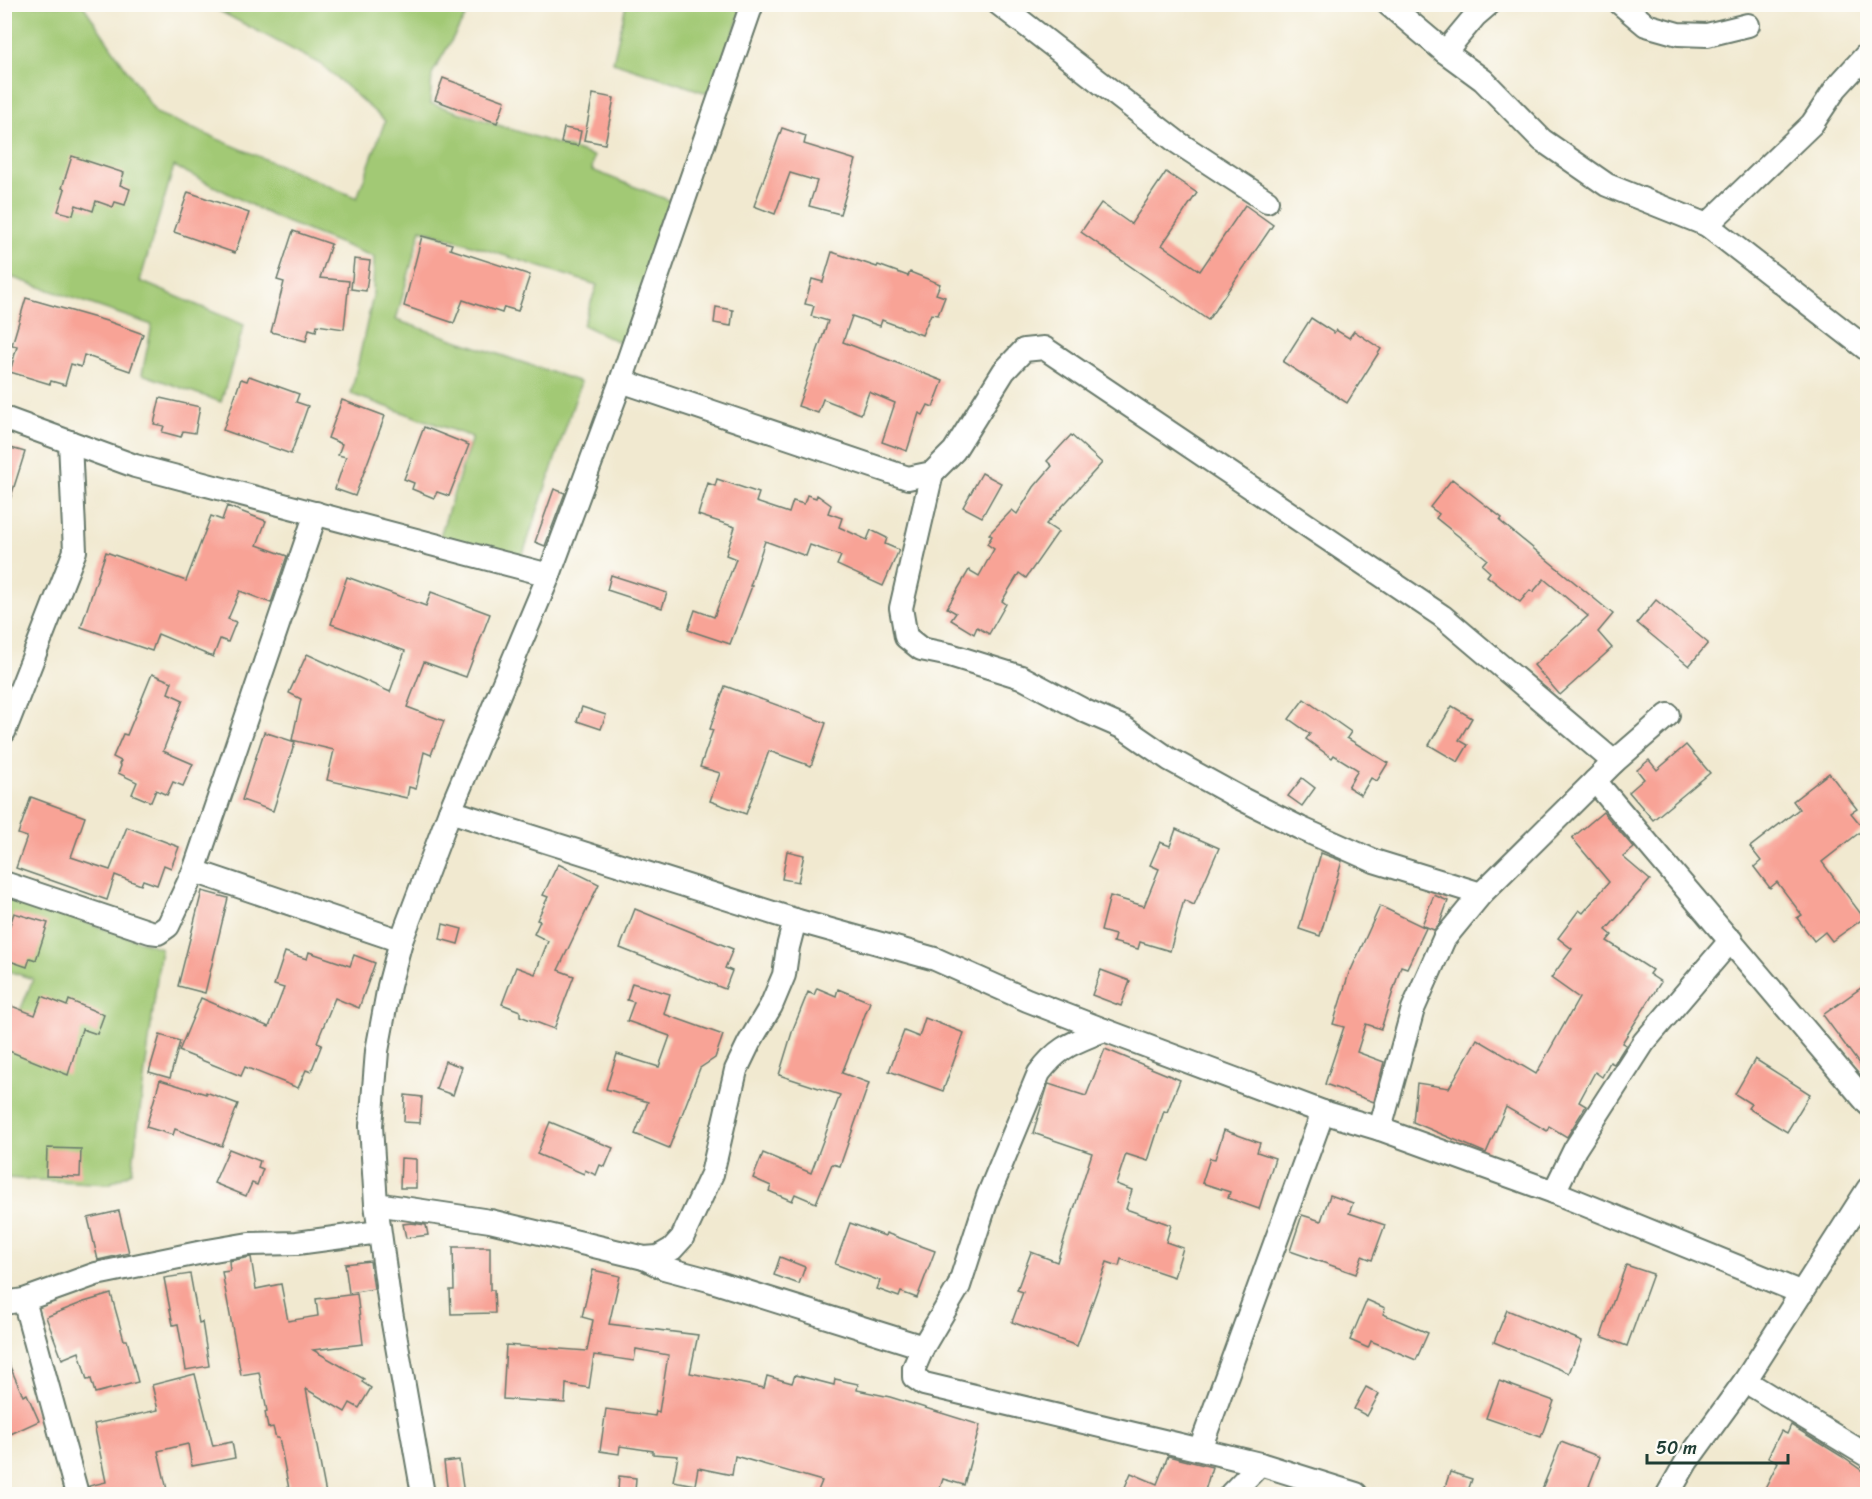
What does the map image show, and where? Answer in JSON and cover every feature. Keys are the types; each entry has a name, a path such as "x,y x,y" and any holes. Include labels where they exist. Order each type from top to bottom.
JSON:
{"street":[{"path":"423,1494 390,1306 375,1204 371,1126 377,1051 389,986 401,941 450,811 549,575 621,381 752,4"},
{"path":"999,4 1177,142 1267,201"},
{"path":"1388,4 1445,52 1483,80 1542,140 1607,185 1707,225 1868,350"},
{"path":"1445,52 1475,16 1489,4"},
{"path":"1621,4 1646,25 1678,34 1707,35 1748,25"},
{"path":"1707,225 1812,124 1836,88 1868,53"},
{"path":"1481,894 1374,861 1300,828 1238,798 1169,759 1124,728 1085,711 1021,677 950,655 921,649 906,637 901,608 932,473 954,451 1004,371 1024,350 1044,348 1442,616 1614,762"},
{"path":"621,381 908,478 932,473"},
{"path":"4,418 135,466 549,575"},
{"path":"4,732 75,551 70,442"},
{"path":"4,883 150,932 158,933 168,926 194,871 316,513"},
{"path":"1380,1129 1413,1009 1444,939 1481,894 1614,762 1668,715"},
{"path":"1595,781 1731,939 1868,1104"},
{"path":"450,811 795,920 934,959 1104,1030 1323,1112 1380,1129 1554,1192 1802,1293"},
{"path":"194,871 401,941"},
{"path":"644,1258 658,1257 672,1250 682,1238 712,1174 736,1070 771,1006 784,975 795,920"},
{"path":"1554,1192 1575,1149 1644,1042 1731,939"},
{"path":"1104,1030 1066,1046 1052,1055 1039,1073 988,1196 958,1286 923,1347 914,1368 914,1377 924,1384 1260,1464 1356,1494"},
{"path":"1200,1449 1323,1112"},
{"path":"1668,1494 1688,1461 1745,1381 1868,1190"},
{"path":"375,1204 490,1221 644,1258 664,1268 923,1347"},
{"path":"77,1494 14,1302 96,1274 208,1251 249,1244 297,1243 379,1232"},
{"path":"682,1238 692,1263 709,1280"},
{"path":"1745,1381 1868,1456"},
{"path":"1231,1494 1260,1464"}],"green space":[{"path":"5,5 83,5 156,113 357,198 385,121 322,65 208,5 472,5 432,74 430,103 594,156 592,170 676,203 629,347 583,325 597,285 421,229 396,320 581,382 519,566 440,536 472,437 351,394 373,296 374,257 281,220 174,166 140,281 244,325 221,402 142,374 152,325 5,275"},
{"path":"626,5 743,5 713,95 613,62"},
{"path":"5,895 161,948 132,1172 109,1184 5,1178 4,1050 33,979 5,970"}],"building":[{"path":"443,78 505,101 497,123 435,100"},
{"path":"593,94 614,98 605,144 584,140"},
{"path":"564,128 581,131 578,146 561,143"},
{"path":"782,128 806,136 804,144 856,160 840,214 809,206 817,181 790,173 775,214 754,206"},
{"path":"72,156 124,173 120,185 130,189 125,205 115,202 113,207 96,201 93,211 76,205 73,215 58,211"},
{"path":"1166,172 1197,193 1162,245 1200,271 1245,205 1273,225 1208,320 1081,232 1101,203 1131,224"},
{"path":"188,192 249,213 235,253 174,232"},
{"path":"293,231 331,244 320,278 349,281 344,329 317,325 316,331 309,329 306,341 271,332 284,282 277,280"},
{"path":"422,236 452,244 450,249 530,275 518,311 504,307 502,313 463,300 454,323 404,306"},
{"path":"832,252 908,276 910,272 940,284 936,294 945,297 938,315 931,314 922,335 882,320 880,326 852,316 843,342 943,381 933,407 928,405 923,415 919,413 907,451 882,442 895,403 869,392 861,414 823,399 818,413 798,406 828,321 811,316 814,306 805,304 812,279 823,282"},
{"path":"354,259 370,261 366,291 351,289"},
{"path":"26,298 143,334 130,371 84,355 81,367 71,364 65,385 51,381 50,384 10,372 17,346 12,345"},
{"path":"716,307 733,310 731,326 714,323"},
{"path":"1311,318 1334,333 1336,330 1349,338 1354,331 1381,349 1347,403 1283,362"},
{"path":"249,376 299,394 296,402 308,406 291,454 223,430 241,379 247,381"},
{"path":"160,398 200,407 195,433 183,431 181,437 162,432 164,426 154,424"},
{"path":"342,400 385,416 355,496 335,489 346,457 338,455 342,444 328,438"},
{"path":"424,427 469,445 449,496 437,492 434,498 412,489 414,483 404,479"},
{"path":"1071,435 1102,463 1046,524 1058,532 1026,578 1019,573 1002,601 1006,604 989,634 977,627 974,634 951,620 956,613 947,608 969,570 979,576 994,549 987,544 992,536 989,534 1012,510 1017,514 1034,487 1052,466 1047,461"},
{"path":"4,446 25,452 8,506 4,505"},
{"path":"982,473 1001,483 982,517 963,507"},
{"path":"717,479 759,493 756,502 789,513 793,501 804,504 807,495 816,498 817,495 831,505 828,513 842,518 839,527 867,540 871,530 887,538 885,544 899,550 883,586 837,565 841,556 810,545 806,556 765,541 750,586 752,586 730,644 688,630 695,610 714,617 736,559 726,555 735,527 698,515 708,483 715,486"},
{"path":"1452,479 1502,518 1500,521 1613,614 1598,632 1612,648 1560,695 1534,665 1588,616 1544,579 1520,602 1487,576 1490,572 1482,565 1487,559 1436,518 1439,514 1430,507"},
{"path":"554,489 565,493 545,546 535,542"},
{"path":"227,506 266,521 257,545 287,556 271,603 240,591 228,619 236,622 228,642 220,639 213,657 158,634 152,651 81,627 106,552 186,581 211,516 222,520"},
{"path":"611,575 667,593 662,608 607,590"},
{"path":"347,577 426,606 431,592 490,614 466,677 424,662 407,707 444,721 431,755 424,752 416,789 409,787 407,798 327,780 334,750 292,740 301,699 289,693 307,654 390,692 405,651 331,624"},
{"path":"1656,600 1708,643 1689,666 1637,623"},
{"path":"152,674 172,682 168,693 183,700 163,751 193,764 183,786 173,782 167,795 156,790 151,802 132,794 137,782 118,773 121,761 113,757 123,734 127,735"},
{"path":"725,686 826,723 811,766 769,751 746,814 710,801 720,773 700,767"},
{"path":"1304,699 1351,732 1347,738 1388,763 1377,781 1371,778 1361,795 1348,787 1358,770 1334,755 1332,758 1306,739 1310,734 1289,719"},
{"path":"1452,706 1472,718 1459,740 1468,745 1458,762 1429,745"},
{"path":"582,707 606,715 601,729 577,721"},
{"path":"264,732 295,742 273,811 242,800"},
{"path":"1686,745 1710,773 1653,820 1629,792 1644,779 1637,770 1649,760 1657,770"},
{"path":"1829,773 1857,809 1851,813 1864,829 1822,862 1864,918 1832,941 1825,932 1814,941 1797,918 1802,915 1777,882 1770,888 1754,867 1761,861 1750,847 1799,809 1793,801"},
{"path":"1302,778 1315,788 1302,806 1288,796"},
{"path":"31,797 85,817 71,857 110,870 127,827 179,847 171,868 164,865 157,885 143,880 141,885 115,875 107,900 16,868 27,837 18,834"},
{"path":"1603,812 1634,848 1623,857 1650,880 1606,930 1612,935 1607,941 1652,970 1649,974 1661,982 1622,1043 1626,1045 1614,1064 1610,1062 1602,1077 1595,1072 1579,1102 1586,1106 1567,1137 1549,1126 1547,1131 1506,1107 1486,1153 1413,1122 1417,1083 1449,1088 1477,1039 1536,1074 1579,998 1551,978 1572,949 1558,938 1579,910 1583,913 1609,882 1572,838"},
{"path":"1176,829 1219,848 1194,905 1184,900 1170,951 1140,942 1138,949 1113,942 1115,935 1101,931 1110,896 1144,906 1159,869 1150,865 1160,842 1170,846"},
{"path":"787,851 804,855 798,882 782,879"},
{"path":"1321,853 1342,861 1320,936 1299,929"},
{"path":"558,864 599,884 558,970 574,976 554,1029 520,1016 520,1011 502,1004 516,967 535,974 548,941 534,934 540,921 537,920 548,897 543,895"},
{"path":"202,891 228,898 205,993 178,986"},
{"path":"1434,895 1448,901 1440,923 1434,930 1422,925"},
{"path":"1380,906 1426,928 1407,968 1401,966 1381,1029 1366,1024 1357,1052 1384,1062 1374,1102 1325,1084 1344,1027 1333,1024 1350,970"},
{"path":"635,909 733,949 725,968 732,971 725,989 620,948"},
{"path":"14,913 48,923 36,960 30,958 27,967 4,959 8,943 4,942"},
{"path":"443,924 462,929 458,944 440,939"},
{"path":"285,952 307,959 309,952 350,966 354,955 375,963 359,1008 335,998 317,1042 322,1044 311,1072 306,1070 298,1088 245,1067 241,1076 179,1051 201,998 269,1027 284,988 274,985"},
{"path":"1101,970 1130,981 1121,1006 1092,995"},
{"path":"632,983 670,994 664,1014 723,1035 715,1058 700,1068 669,1148 635,1134 648,1102 606,1089 617,1054 659,1067 670,1036 627,1021 634,1002 627,1000"},
{"path":"1868,983 1868,1076 1823,1015"},
{"path":"817,988 836,996 838,989 870,1002 842,1073 869,1083 840,1166 832,1164 816,1203 795,1194 792,1201 769,1191 771,1186 753,1178 763,1153 811,1173 840,1095 779,1075 793,1029 808,992 814,995"},
{"path":"42,996 67,1006 69,1000 104,1015 97,1034 82,1029 68,1075 4,1049 4,1003 35,1015"},
{"path":"925,1018 964,1033 943,1091 889,1071 904,1031 919,1037"},
{"path":"160,1035 180,1041 170,1078 149,1072"},
{"path":"1105,1049 1180,1080 1167,1112 1164,1111 1148,1161 1126,1154 1116,1184 1132,1190 1126,1209 1171,1225 1166,1242 1183,1248 1174,1277 1121,1259 1119,1266 1107,1262 1077,1346 1012,1322 1023,1292 1017,1290 1031,1252 1057,1262 1092,1153 1033,1133 1048,1085 1086,1096"},
{"path":"1755,1059 1810,1094 1787,1132 1748,1108 1751,1104 1735,1094"},
{"path":"445,1061 462,1067 453,1095 436,1089"},
{"path":"160,1080 206,1094 206,1092 238,1104 222,1146 175,1129 173,1135 146,1127"},
{"path":"405,1095 422,1097 420,1123 404,1122"},
{"path":"550,1122 613,1148 605,1167 600,1165 596,1175 585,1170 584,1174 537,1154"},
{"path":"1224,1130 1260,1143 1257,1152 1275,1158 1259,1209 1228,1198 1230,1192 1202,1183 1210,1158 1215,1159"},
{"path":"47,1148 81,1149 80,1177 46,1176"},
{"path":"229,1149 260,1161 258,1167 263,1169 257,1185 252,1183 246,1196 214,1183"},
{"path":"401,1158 416,1159 416,1188 400,1188"},
{"path":"1330,1195 1353,1203 1349,1213 1385,1225 1372,1260 1362,1256 1356,1274 1290,1251 1302,1215 1321,1221"},
{"path":"119,1211 129,1253 98,1260 88,1218"},
{"path":"850,1223 935,1251 917,1298 901,1292 899,1297 877,1289 880,1281 835,1264"},
{"path":"403,1224 426,1225 428,1235 406,1238"},
{"path":"453,1247 490,1247 490,1290 494,1290 495,1313 451,1314 450,1290 454,1290"},
{"path":"251,1257 256,1289 281,1284 288,1321 318,1316 316,1299 357,1294 363,1344 313,1350 364,1379 362,1382 371,1388 359,1408 350,1403 345,1412 306,1389 326,1494 290,1494 279,1438 276,1438 273,1427 268,1428 259,1372 241,1375 222,1272 230,1271 229,1261"},
{"path":"780,1257 805,1267 799,1284 774,1275"},
{"path":"370,1261 374,1289 349,1293 345,1264"},
{"path":"1626,1265 1653,1274 1627,1346 1601,1336"},
{"path":"593,1270 620,1276 609,1324 698,1335 690,1373 764,1388 767,1376 792,1383 795,1375 834,1385 835,1379 858,1384 857,1390 890,1397 980,1425 964,1485 943,1479 938,1494 828,1494 818,1491 822,1481 735,1456 732,1475 698,1468 695,1485 673,1481 678,1456 653,1454 653,1451 620,1446 619,1454 600,1451 606,1409 655,1416 656,1411 659,1412 668,1355 636,1349 634,1361 594,1355 589,1388 566,1384 565,1403 503,1399 506,1345 587,1351 593,1320 582,1317"},
{"path":"190,1274 199,1323 202,1322 209,1366 186,1370 178,1324 173,1325 164,1278"},
{"path":"111,1294 124,1340 127,1340 138,1382 95,1393 91,1379 87,1380 79,1352 62,1359 46,1317"},
{"path":"1367,1300 1385,1308 1383,1314 1428,1333 1416,1360 1371,1341 1368,1348 1350,1340"},
{"path":"1507,1310 1582,1341 1569,1373 1494,1342"},
{"path":"4,1353 23,1396 27,1394 39,1421 4,1437"},
{"path":"195,1374 213,1446 232,1442 235,1458 192,1466 188,1444 158,1451 168,1494 90,1494 89,1486 106,1482 94,1424 158,1410 152,1385"},
{"path":"1499,1381 1554,1401 1541,1437 1486,1418"},
{"path":"1366,1387 1379,1394 1367,1416 1354,1409"},
{"path":"1791,1425 1868,1475 1868,1494 1762,1494 1778,1462 1768,1457 1781,1431 1787,1434"},
{"path":"1561,1442 1600,1457 1586,1494 1540,1494"},
{"path":"1168,1456 1212,1467 1204,1494 1122,1494 1131,1473 1157,1484"},
{"path":"459,1460 464,1494 448,1494 444,1462"},
{"path":"1450,1472 1472,1479 1467,1494 1444,1490"},
{"path":"619,1476 636,1478 635,1492 618,1491"}]}
